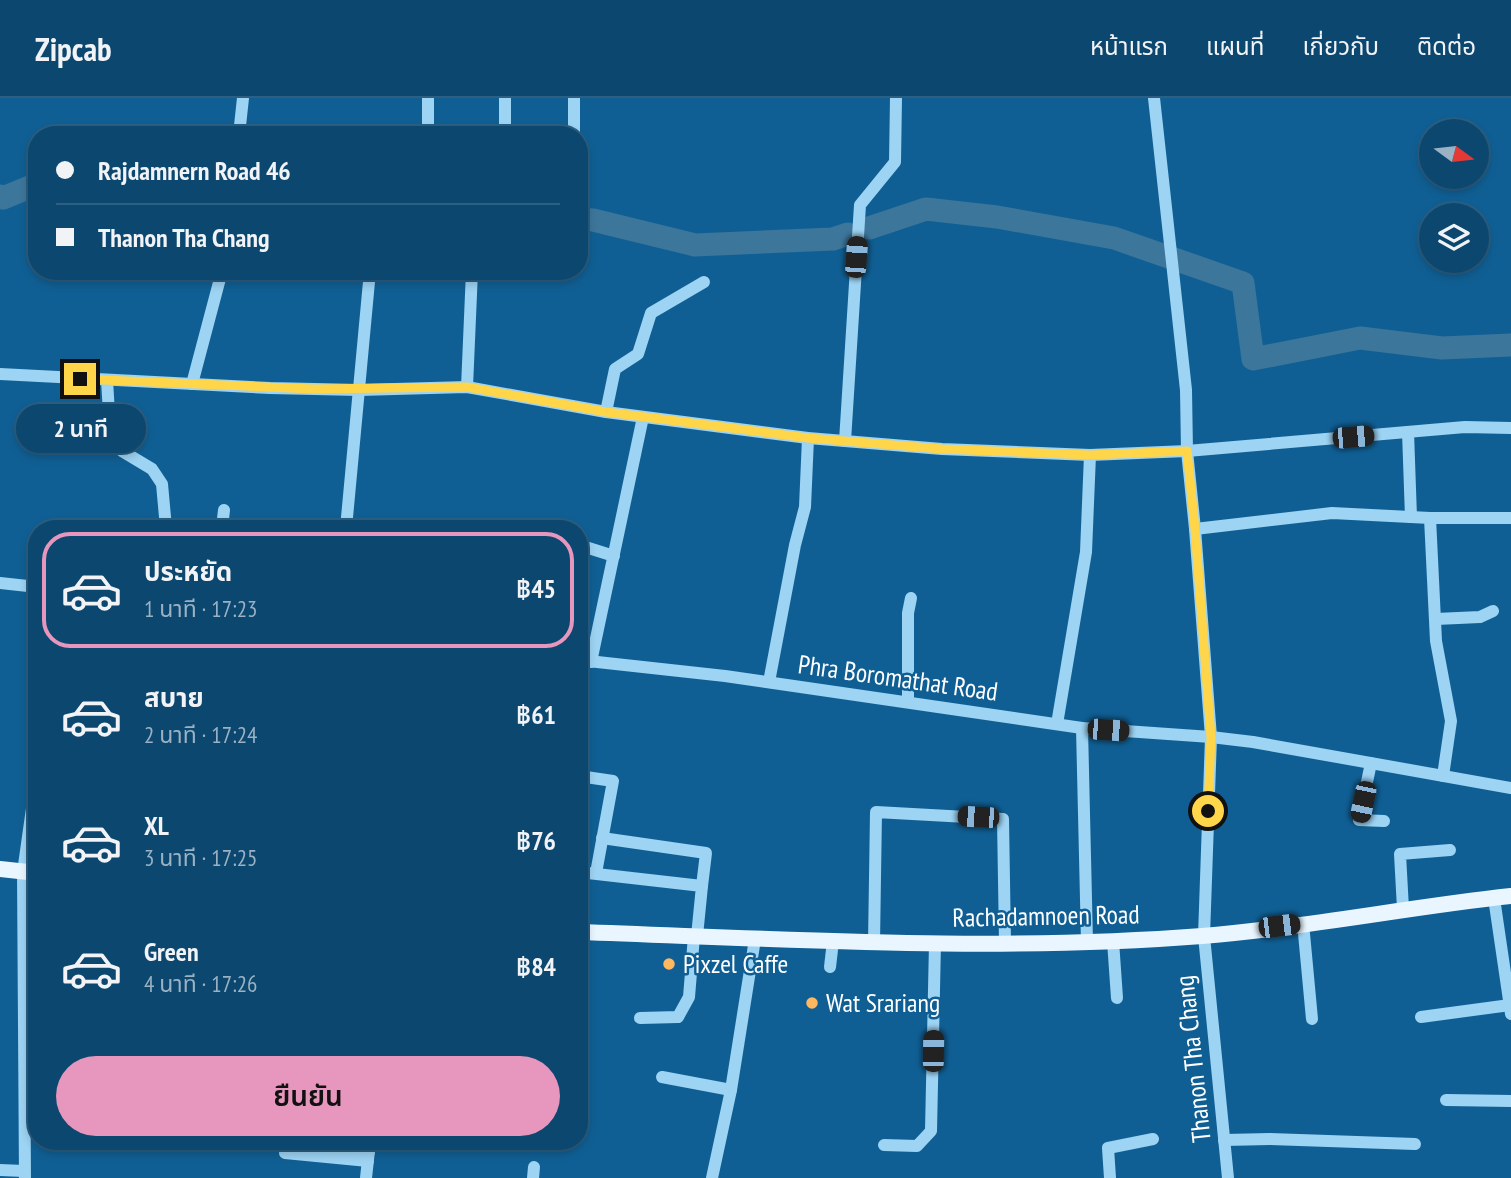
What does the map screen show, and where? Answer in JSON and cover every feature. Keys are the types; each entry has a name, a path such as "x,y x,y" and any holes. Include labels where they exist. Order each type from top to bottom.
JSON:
{"main road":[{"path":"0,869 28,872"},
{"name":"Rachadamnoen Road","path":"588,932 874,943 1113,941 1204,936 1511,896"}],"street":[{"path":"240,126 243,98"},
{"path":"428,98 428,126"},
{"path":"505,98 505,126"},
{"path":"573,98 574,126"},
{"path":"845,441 860,205 895,162 895,98"},
{"name":"Thanon Tha Chang","path":"1154,98 1186,390 1187,451 1211,737 1204,936 1228,1178"},
{"path":"192,384 220,280"},
{"path":"347,520 369,280"},
{"path":"467,387 472,280"},
{"path":"606,412 615,369 638,354 651,313 704,282"},
{"path":"0,374 359,390 467,387 606,412 808,438 942,449 1090,455 1187,451 1465,427 1511,428"},
{"path":"107,380 110,430 122,451 152,469 162,484 165,520"},
{"path":"588,650 614,555 643,417"},
{"path":"1408,432 1411,517"},
{"path":"769,682 795,545 805,507 808,438"},
{"path":"1058,724 1086,552 1090,455"},
{"path":"223,520 225,510"},
{"path":"1195,529 1332,513 1430,518 1511,518"},
{"path":"1430,518 1436,641 1451,721 1443,776"},
{"path":"588,548 614,555"},
{"path":"0,583 28,586"},
{"path":"908,702 908,614 911,598"},
{"path":"1436,619 1480,617 1493,611"},
{"name":"Phra Boromathat Road","path":"588,661 769,682 1082,728 1253,742 1511,788"},
{"path":"1082,728 1087,942"},
{"path":"1371,764 1359,820 1384,821"},
{"path":"588,777 613,781 596,873"},
{"path":"874,943 876,812 1003,819 1004,943"},
{"path":"602,838 706,853 689,997 678,1017 640,1018"},
{"path":"1403,909 1401,854 1450,850"},
{"path":"588,873 702,886"},
{"path":"1421,1017 1510,1010 1494,898"},
{"path":"1303,923 1312,1019"},
{"path":"712,1178 731,1090 755,939"},
{"path":"831,967 833,941"},
{"path":"1113,941 1117,998"},
{"path":"884,1145 917,1146 931,1131 935,943"},
{"path":"0,1170 24,1175 28,973"},
{"path":"662,1077 731,1090"},
{"path":"1446,1101 1511,1101"},
{"path":"1110,1178 1108,1148 1153,1139"},
{"path":"1224,1140 1415,1144"},
{"path":"285,1153 369,1151 366,1178"}],"waterway":[{"path":"0,196 3,198 28,188"},
{"path":"869,228 926,209 997,217 1114,238 1243,283 1253,359 1360,338 1442,348 1511,345"},
{"path":"588,220 695,245 833,239 848,234"}],"place":[{"name":"Pixzel Caffe","path":"669,964"},
{"name":"Wat Srariang","path":"812,1003"}],"route":[{"path":"80,379 359,390 467,387 606,412 808,438 942,449 1090,455 1187,451 1211,737 1208,811"}]}
